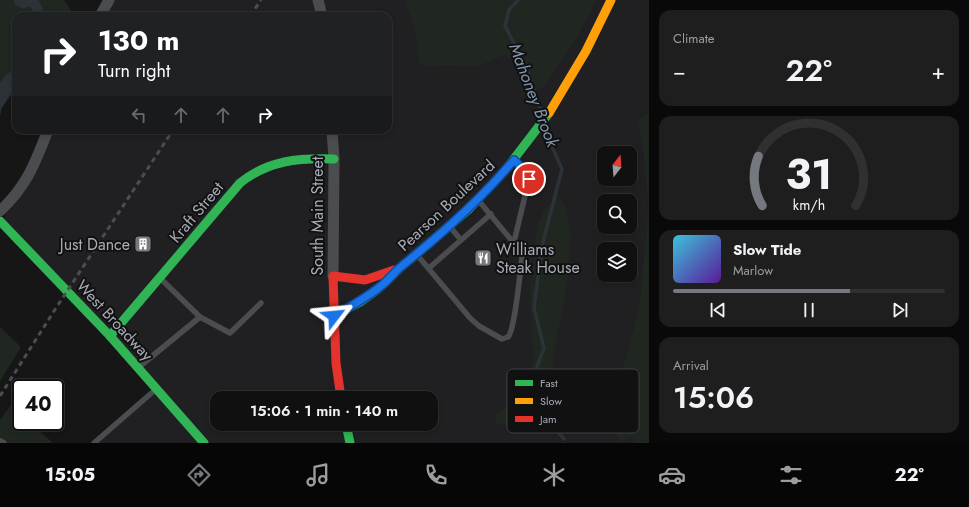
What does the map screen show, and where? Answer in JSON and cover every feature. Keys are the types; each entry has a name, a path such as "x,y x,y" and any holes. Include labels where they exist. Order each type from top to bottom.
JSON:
{"street":[{"path":"102,12 109,0"},
{"path":"318,0 321,12"},
{"name":"Pearson Boulevard","path":"334,316 354,305 382,286 400,268 478,200 514,160 548,115 583,59 611,0"},
{"path":"0,211 18,193 29,175 46,134"},
{"name":"South Main Street","path":"332,134 334,159 334,316 337,376 340,391"},
{"name":"Kraft Street","path":"110,336 240,183 247,177 268,166 286,161 313,158 334,159"},
{"name":"West Broadway","path":"0,221 110,336 204,443"},
{"name":"Pearson Boulevard","path":"333,276 365,280 400,268"},
{"path":"347,431 350,443"}],"lane":[{"path":"514,160 526,172 529,179 514,242"},
{"path":"417,254 470,318 479,326 494,335 502,339 508,338 511,333 522,258 520,250 514,242 478,200"},
{"path":"429,268 491,214"},
{"path":"450,226 462,240"},
{"path":"160,278 200,317 230,333 261,303"},
{"path":"138,367 200,317"},
{"path":"94,443 157,388"},
{"path":"0,441 4,443"}],"shaded area":[{"path":"0,0 64,0 71,10 70,12 12,12 12,94 1,109 0,116"},
{"path":"14,0 38,0 42,7 43,12 33,12 31,7 24,9 15,5"},
{"path":"109,0 649,0 649,113 637,121 643,148 648,205 639,306 627,353 628,369 507,369 507,433 630,433 630,437 634,443 94,443 157,388 1,222 35,162 46,134 392,134 392,12 102,12"},
{"path":"407,0 595,0 590,13 575,40 544,86 531,94 524,70 517,62 504,55 479,66 444,65 429,67 418,62 416,34 406,7"},
{"path":"12,71 12,92 1,109 0,116 0,83 6,75"},
{"path":"649,113 649,443 634,443 630,437 620,442 615,433 639,433 639,369 623,369 639,306 648,205 643,148 637,121"},
{"path":"559,197 566,208 571,233 567,287 552,369 530,369 533,359 530,292 537,226 545,208"},
{"path":"0,327 21,347 0,381"},
{"path":"11,405 12,431 39,431 53,443 0,443 0,420"},
{"path":"507,406 507,424 496,424 496,414"}],"waterway":[{"name":"Mahoney Brook","path":"518,0 509,10 505,26 526,66 542,114"},
{"name":"Mahoney Brook","path":"536,369 544,348 534,308 542,246 562,169 550,142 545,125"},
{"name":"Mahoney Brook","path":"559,433 564,439"}],"railway":[{"path":"253,12 261,0"},
{"path":"0,396 170,134"}],"traffic: fast":[{"path":"334,316 360,302 378,289 401,267 469,209 507,168 549,113"},
{"path":"110,336 240,183 262,169 284,162 308,159 334,159"},
{"path":"0,221 110,336 204,443"},
{"path":"347,431 350,443"}],"traffic: slow":[{"path":"549,113 586,51 611,0"}],"traffic: jam":[{"path":"340,391 336,363 333,276 365,280 394,270"}],"place":[{"name":"Just Dance","path":"143,244"},
{"name":"Williams Steak House","path":"483,258"}],"route":[{"path":"334,316 354,305 382,286 400,268 446,230 478,200 514,160 526,172 529,179"}]}
